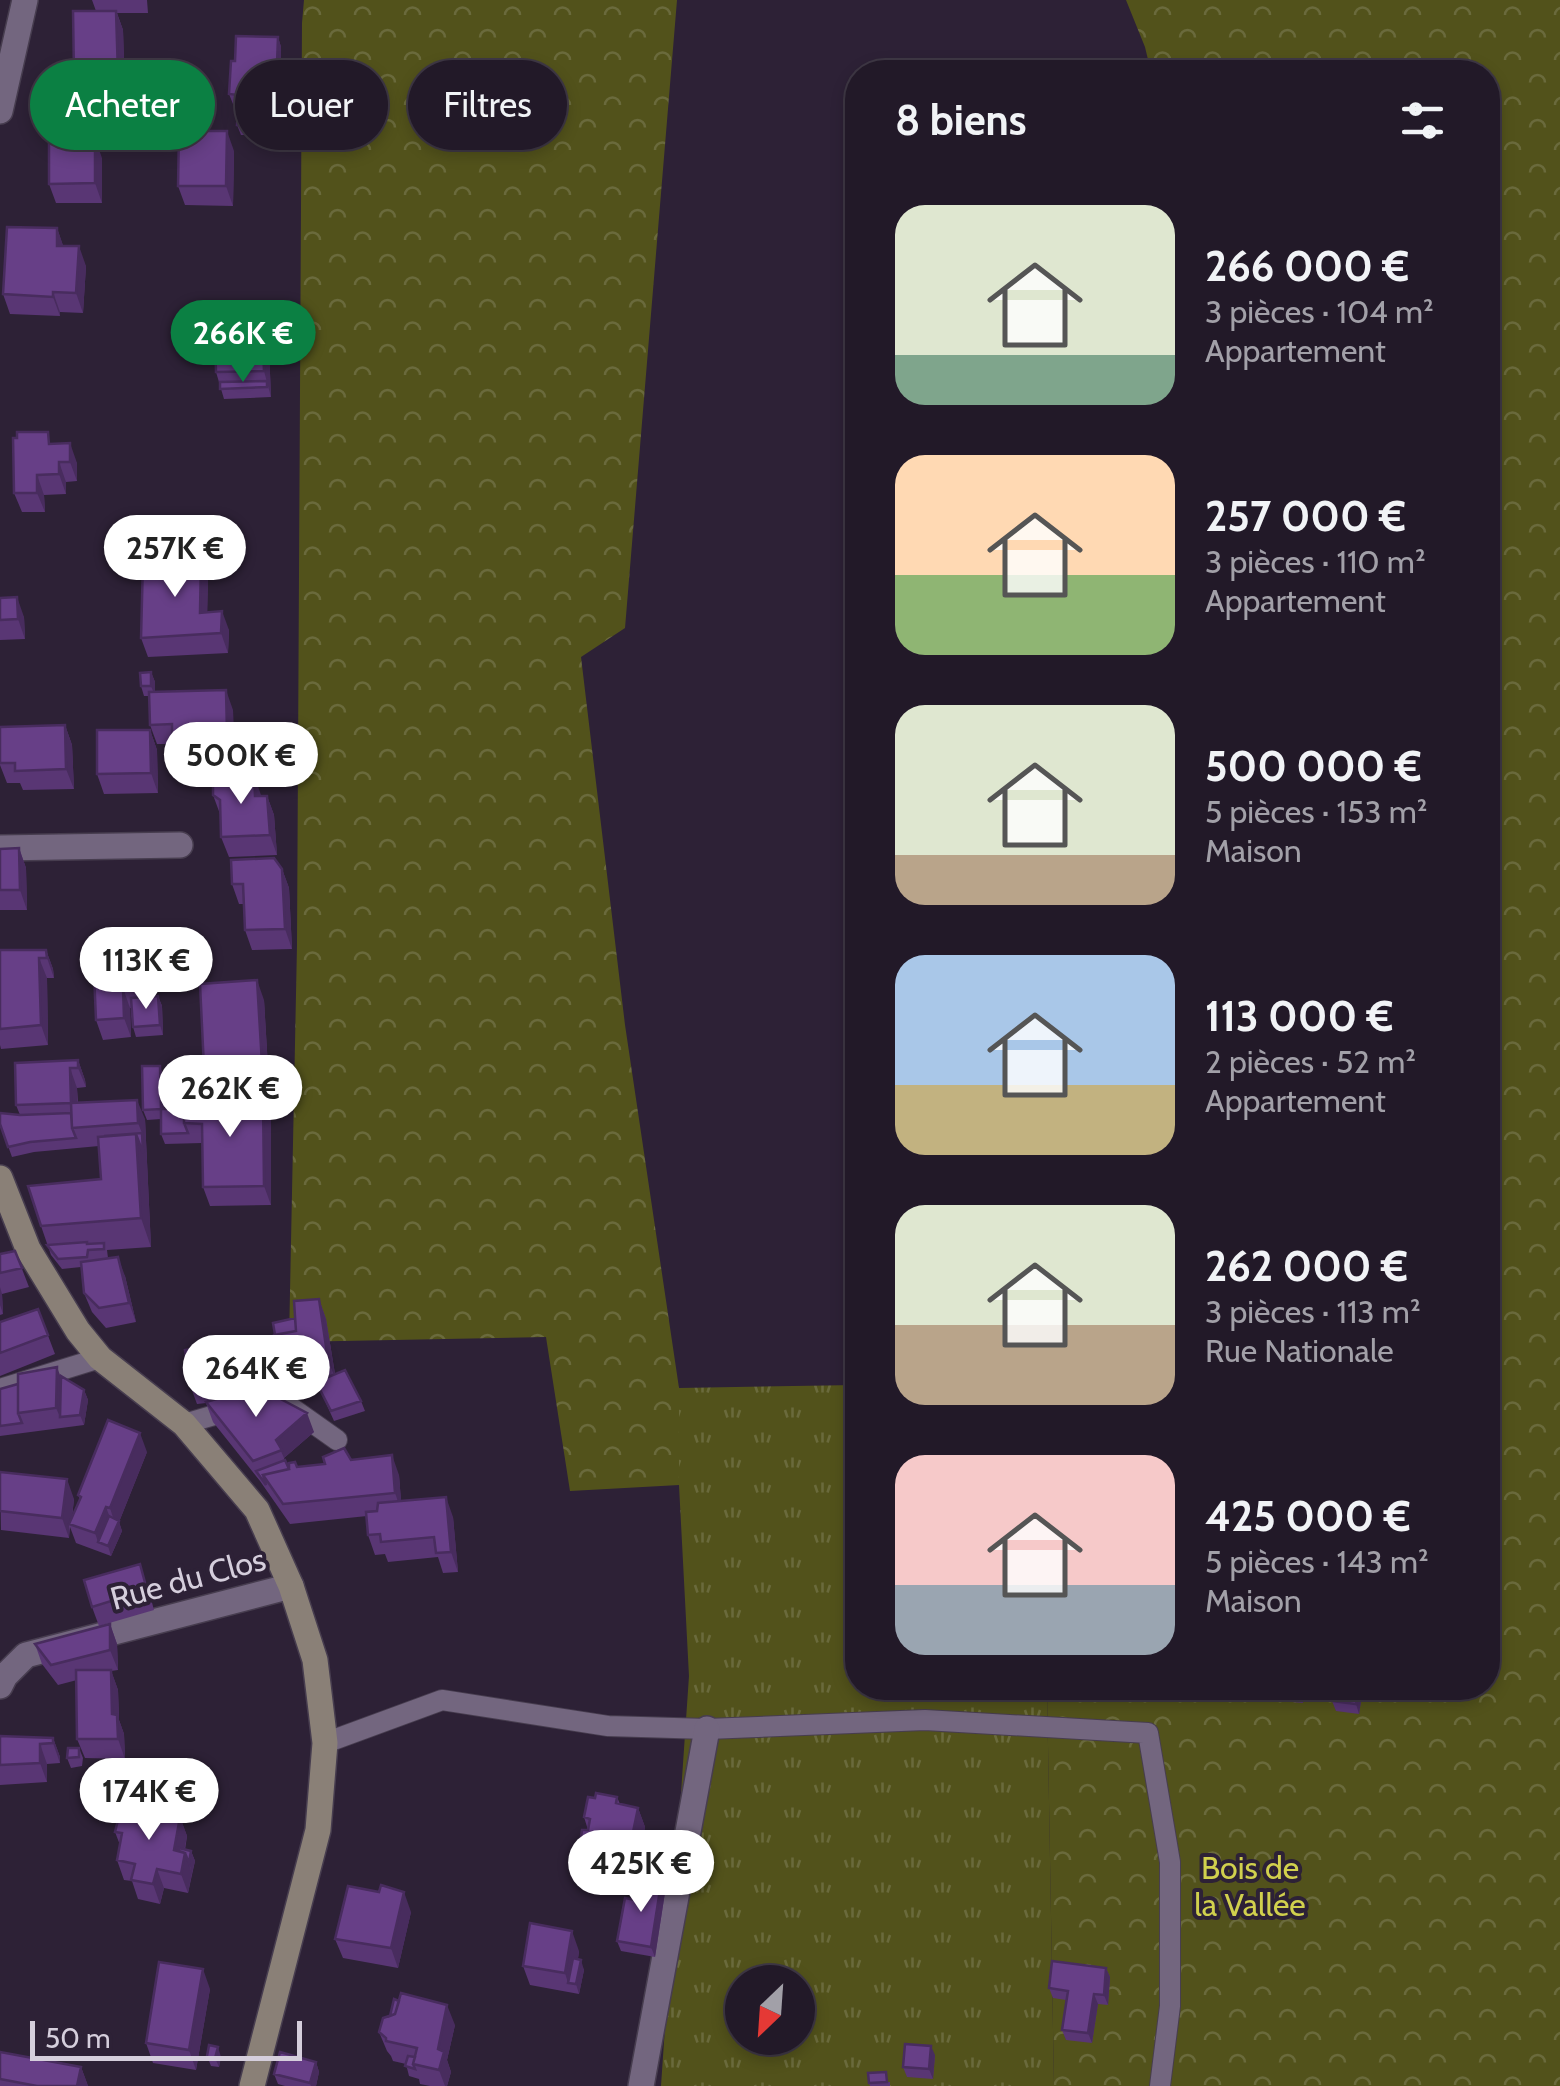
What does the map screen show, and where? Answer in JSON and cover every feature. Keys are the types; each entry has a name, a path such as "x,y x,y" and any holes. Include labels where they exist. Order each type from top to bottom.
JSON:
{"street":[{"path":"0,111 25,0"},
{"path":"0,848 180,845"},
{"path":"0,1178 28,1248 78,1331 100,1358 184,1424 257,1510 290,1586 314,1660 325,1743 318,1830 252,2086"},
{"name":"Rue du Clos","path":"0,1686 26,1655 290,1586"},
{"path":"641,2086 707,1729"}],"lane":[{"path":"0,1389 100,1358"},
{"path":"184,1424 266,1400 337,1440"},
{"path":"325,1743 442,1700 608,1726 707,1729 925,1720 1148,1733 1170,1862 1170,2006 1160,2086"}],"green space":[{"path":"304,0 677,0 625,628 581,657 625,1025 679,1388 679,1485 570,1491 546,1337 289,1342 297,945 301,150 388,150 388,60 302,60"},
{"name":"Bois de la Vallée","path":"1126,0 1560,0 1560,2086 1054,2086 1047,1700 1500,1700 1500,60 1148,60"},
{"path":"845,1385 845,1700 1047,1700 1054,2086 661,2086 689,1676 679,1485 679,1388"}],"building":[{"path":"73,11 116,11 118,60 74,60"},
{"path":"236,36 278,37 277,60 235,60"},
{"path":"231,61 235,61 235,95 229,94"},
{"path":"215,131 227,131 226,186 178,186 179,150 215,150"},
{"path":"49,150 95,150 95,183 49,184"},
{"path":"7,227 57,228 57,246 79,246 76,293 53,292 53,297 3,294"},
{"path":"261,306 264,371 216,372 214,307"},
{"path":"267,381 267,387 220,389 220,382"},
{"path":"17,432 48,432 49,444 70,443 70,462 59,462 59,474 37,475 37,493 14,493 13,438 17,438"},
{"path":"201,558 200,613 222,611 221,633 141,638 143,561"},
{"path":"17,597 18,619 0,620 0,598"},
{"path":"151,672 151,686 141,686 140,673"},
{"path":"226,690 227,733 172,734 172,724 150,725 149,692"},
{"path":"65,725 66,769 15,771 15,763 0,763 0,727"},
{"path":"97,730 150,730 151,773 97,774"},
{"path":"254,775 255,796 267,796 270,835 221,837 220,800 213,795 213,784 218,778"},
{"path":"19,848 20,890 0,890 0,849"},
{"path":"274,858 282,869 285,929 245,930 243,884 232,884 231,860"},
{"path":"121,948 121,962 135,962 137,987 123,988 124,1018 96,1020 93,949"},
{"path":"0,950 46,950 47,958 39,958 41,1025 0,1029"},
{"path":"257,980 262,1064 204,1068 200,984"},
{"path":"158,996 160,1025 133,1027 131,998"},
{"path":"78,1060 78,1068 70,1068 71,1103 16,1105 15,1063"},
{"path":"142,1066 160,1066 161,1109 143,1110"},
{"path":"184,1099 263,1099 264,1186 203,1187 202,1124 184,1123"},
{"path":"137,1100 138,1123 72,1128 71,1103"},
{"path":"161,1109 184,1109 188,1133 161,1134"},
{"path":"0,1113 71,1113 76,1138 8,1147"},
{"path":"142,1133 143,1153 136,1134 104,1136"},
{"path":"136,1134 141,1218 41,1226 28,1186 101,1179 98,1137"},
{"path":"104,1243 104,1249 88,1250 87,1257 58,1259 47,1245"},
{"path":"15,1251 22,1268 0,1273 0,1254"},
{"path":"118,1257 129,1303 99,1308 84,1293 81,1262"},
{"path":"319,1299 328,1360 280,1369 274,1335 296,1331 294,1301"},
{"path":"38,1309 48,1335 0,1353 0,1322"},
{"path":"295,1318 296,1331 275,1335 273,1323"},
{"path":"236,1341 242,1376 190,1385 185,1350"},
{"path":"276,1345 284,1379 246,1385 240,1351"},
{"path":"57,1367 56,1408 18,1413 18,1374"},
{"path":"345,1370 361,1401 331,1411 316,1382"},
{"path":"61,1376 84,1390 80,1415 60,1417"},
{"path":"18,1384 22,1423 0,1426 0,1389"},
{"path":"258,1387 307,1413 276,1440 282,1450 253,1461 206,1402"},
{"path":"108,1420 140,1433 110,1508 106,1507 95,1533 69,1524"},
{"path":"344,1448 351,1460 392,1455 395,1493 283,1504 263,1475 289,1469 289,1463 295,1462 297,1467 325,1464 323,1457"},
{"path":"285,1460 289,1469 263,1475 266,1485 256,1471"},
{"path":"0,1472 67,1479 62,1518 0,1511"},
{"path":"446,1497 451,1552 436,1553 434,1537 381,1542 380,1534 368,1535 366,1512 377,1511 378,1503"},
{"path":"109,1516 119,1521 108,1546 98,1542"},
{"path":"140,1564 147,1590 92,1607 84,1580"},
{"path":"110,1624 110,1650 51,1665 35,1644"},
{"path":"76,1670 111,1670 112,1714 117,1715 118,1739 77,1739"},
{"path":"0,1736 53,1738 53,1743 40,1744 40,1763 0,1765"},
{"path":"68,1748 79,1748 79,1757 67,1758"},
{"path":"596,1793 617,1797 616,1803 638,1808 627,1861 607,1857 606,1862 585,1857 579,1851 582,1830 588,1830 590,1819 584,1817 588,1797 595,1798"},
{"path":"122,1804 180,1817 174,1850 185,1853 181,1874 157,1869 153,1884 131,1880 135,1864 117,1860 122,1833 115,1832"},
{"path":"179,1848 191,1851 189,1863 185,1853"},
{"path":"646,1874 662,1877 651,1947 617,1941 625,1898 641,1901"},
{"path":"381,1885 404,1892 391,1948 335,1939 348,1886 379,1892"},
{"path":"530,1923 572,1931 565,1973 523,1966"},
{"path":"573,1958 581,1960 576,1984 568,1983"},
{"path":"1052,1961 1106,1968 1104,1995 1094,1994 1088,2033 1062,2030 1068,1991 1049,1988"},
{"path":"159,1962 203,1969 189,2050 146,2043"},
{"path":"401,1993 447,2005 438,2049 444,2052 439,2070 413,2064 417,2048 386,2041 379,2032 383,2018 395,2014"},
{"path":"394,1999 399,2001 395,2014 390,2016"},
{"path":"905,2044 931,2046 929,2069 903,2067"},
{"path":"209,2045 218,2047 215,2058 207,2056"},
{"path":"0,2052 81,2067 77,2086 37,2086 0,2079"},
{"path":"280,2052 316,2062 310,2083 274,2074"},
{"path":"408,2056 415,2057 415,2069 405,2066"},
{"path":"886,2072 887,2082 869,2083 868,2073"}]}
